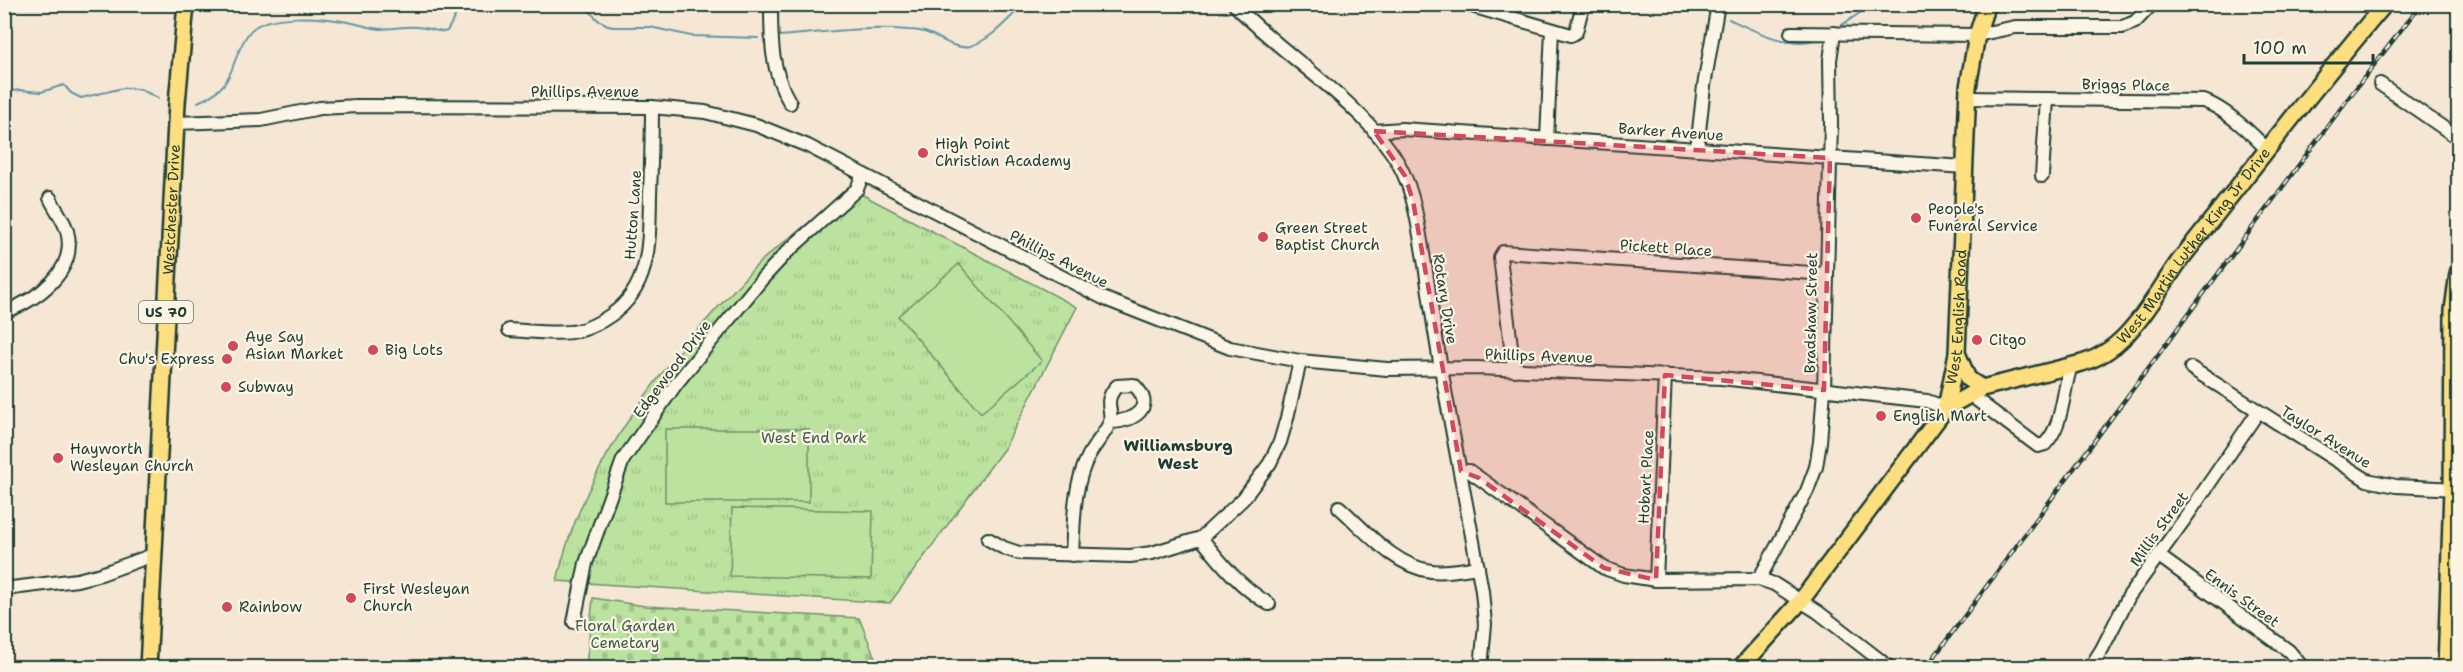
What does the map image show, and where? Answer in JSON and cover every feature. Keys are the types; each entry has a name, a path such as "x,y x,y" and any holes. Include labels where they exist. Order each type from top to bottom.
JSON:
{"main road":[{"name":"Westchester Drive","path":"148,668 176,123 186,4"},
{"name":"West Martin Luther King Jr Drive","path":"1946,408 1976,391 2094,359 2133,327 2176,265 2342,54 2385,4"},
{"name":"West English Road","path":"1740,668 1800,602 1946,408 1957,353 1968,98 1977,35 1984,6"},
{"path":"2446,668 2455,489 2453,310 2458,273"},
{"path":"1957,353 1976,391"}],"street":[{"path":"771,4 771,49 782,89 790,103"},
{"name":"Rotary Drive","path":"1234,4 1269,39 1332,88 1374,131 1393,154 1405,176 1413,201 1441,370 1478,567 1485,624 1481,668"},
{"path":"1465,4 1571,35 1576,32 1583,4"},
{"path":"1697,149 1704,86 1718,4"},
{"path":"1791,33 1977,35 2014,27 2122,27 2135,22 2152,4"},
{"path":"1547,139 1552,30"},
{"name":"Bradshaw Street","path":"1759,579 1807,491 1816,467 1824,390 1830,60 1834,33"},
{"path":"2380,84 2458,138"},
{"name":"Briggs Place","path":"1968,98 2203,101 2232,119 2267,150"},
{"path":"2042,176 2047,99"},
{"name":"Phillips Avenue","path":"176,123 261,120 320,108 358,106 652,108 705,112 756,125 808,146 862,176 1105,299 1230,348 1300,361 1388,369 1514,370 1721,378 1927,402 1946,408"},
{"name":"Hutton Lane","path":"509,330 559,333 579,330 601,321 614,312 634,292 644,270 650,238 652,108"},
{"name":"Barker Avenue","path":"1374,131 1402,129 1965,167"},
{"name":"Edgewood Drive","path":"574,622 586,563 623,460 676,384 762,279 787,252 857,189 862,176"},
{"path":"4,312 28,302 46,288 58,276 65,262 69,247 67,230 50,198"},
{"name":"Pickett Place","path":"1514,370 1500,258 1503,252 1827,274"},
{"path":"988,539 1004,548 1019,552 1130,556 1152,553 1201,538 1243,499 1270,463 1280,442 1300,361"},
{"path":"1976,391 2038,446 2045,444 2058,422 2071,366"},
{"name":"Taylor Avenue","path":"2191,368 2367,480 2396,486 2455,489"},
{"name":"Hobart Place","path":"1656,580 1665,375"},
{"name":"Millis Street","path":"2090,668 2103,649 2129,596 2258,412"},
{"path":"1072,555 1081,475 1089,455 1111,422"},
{"path":"1461,471 1474,474 1604,568 1633,577 1656,580 1759,579 1774,584 1818,612 1890,668"},
{"path":"1339,507 1393,554 1413,566 1434,571 1478,567"},
{"path":"1201,538 1233,578 1269,604"},
{"path":"4,589 78,580 153,555"},
{"name":"Ennis Street","path":"2159,556 2289,651 2303,668"}],"highlighted area":[{"path":"1374,131 1830,158 1824,390 1665,375 1656,580 1604,568 1479,478 1461,471 1413,201 1405,176"}],"green space":[{"name":"West End Park","path":"861,194 1077,307 1005,447 890,603 557,581 582,504 600,467 644,397 696,332 760,262 846,195"},
{"path":"959,264 1042,361 981,413 898,316"},
{"path":"665,429 809,429 809,502 665,502"},
{"path":"732,508 873,511 871,579 730,576"},
{"name":"Floral Garden Cemetary","path":"593,598 645,606 859,618 879,667 586,667"}],"waterway":[{"path":"198,102 220,88 226,81 248,34 256,26 268,21 313,18 380,29 417,27 444,32 447,31 462,4"},
{"path":"583,4 598,20 612,27 650,27 691,36 758,38"},
{"path":"779,36 859,29 913,30 927,33 956,46 965,47 989,36 1024,4"},
{"path":"1697,4 1706,9"},
{"path":"1842,25 1873,4"},
{"path":"1729,19 1762,34 1785,41 1809,41 1820,38"},
{"path":"4,92 20,90 41,92 64,85 71,93 81,98 123,88 140,89 158,98"}],"railway":[{"path":"1926,668 2347,100 2421,4"}],"place":[{"name":"High Point Christian Academy","path":"923,153"},
{"name":"People's Funeral Service","path":"1916,218"},
{"name":"Green Street Baptist Church","path":"1263,237"},
{"name":"Citgo","path":"1977,340"},
{"name":"Aye Say Asian Market","path":"233,346"},
{"name":"Big Lots","path":"373,350"},
{"name":"Chu's Express","path":"227,359"},
{"name":"Subway","path":"226,387"},
{"name":"English Mart","path":"1881,416"},
{"name":"Hayworth Wesleyan Church","path":"58,458"},
{"name":"First Wesleyan Church","path":"351,598"},
{"name":"Rainbow","path":"227,607"}],"district":[{"name":"Williamsburg West","path":"1178,454"}]}
